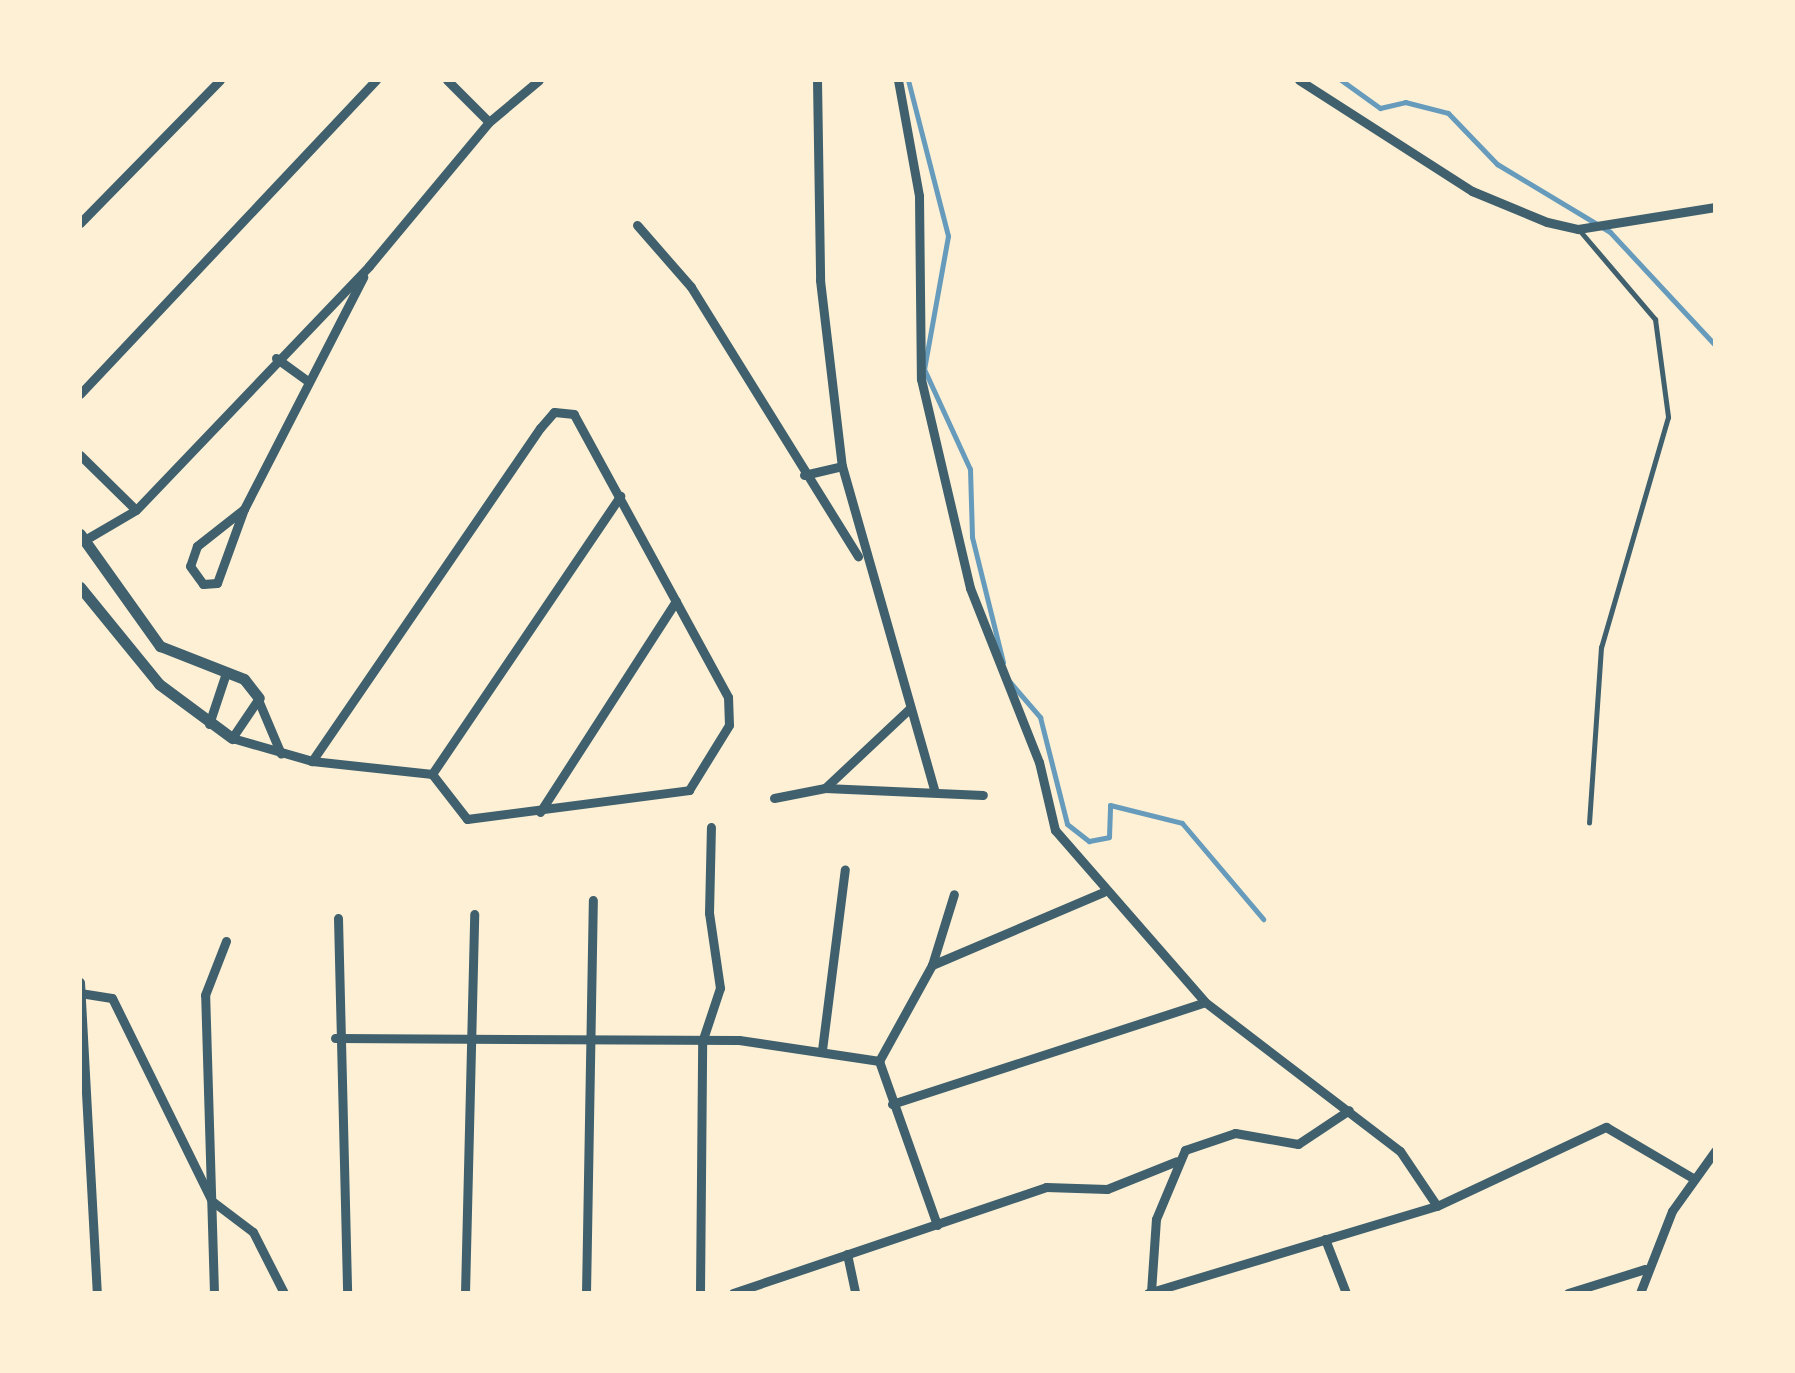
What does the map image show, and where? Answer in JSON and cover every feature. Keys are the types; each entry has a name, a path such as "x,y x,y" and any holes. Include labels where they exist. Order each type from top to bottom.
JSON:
{"street":[{"path":"80,223 220,80"},
{"path":"80,394 376,80"},
{"path":"447,80 490,122"},
{"path":"280,754 259,698 226,673 160,646 82,539 136,510 276,358 370,266 490,122 538,80"},
{"path":"817,80 820,280 842,466 862,563 934,789"},
{"path":"898,80 919,196 920,379 941,436 970,588 1039,762 1055,830 1102,892 1204,1002 1400,1151 1437,1206"},
{"path":"1299,80 1472,191 1578,229 1715,208"},
{"path":"637,224 690,287 862,563"},
{"path":"244,509 197,546 190,566 202,584 217,583 244,509 370,266"},
{"path":"276,358 308,381"},
{"path":"80,588 158,684 232,738 312,761 432,774 467,819 683,796 731,712 620,496 567,409 540,428 312,761"},
{"path":"80,455 136,510"},
{"path":"804,475 842,466"},
{"path":"432,774 620,496"},
{"path":"540,812 676,602"},
{"path":"209,724 226,673"},
{"path":"232,738 259,698"},
{"path":"825,788 908,709"},
{"path":"774,798 825,788 934,789 982,795"},
{"path":"700,1293 702,1042 720,988 711,827"},
{"path":"822,1050 845,869"},
{"path":"932,965 1102,892"},
{"path":"937,1225 879,1061 932,965 954,894"},
{"path":"586,1293 594,900"},
{"path":"465,1293 474,914"},
{"path":"338,918 335,1038 347,1293"},
{"path":"214,1293 205,995 226,941"},
{"path":"97,1293 81,989 107,994 120,1011 212,1201 252,1232 284,1293"},
{"path":"892,1104 1204,1002"},
{"path":"335,1038 468,1044 702,1042 822,1050 879,1061"},
{"path":"732,1293 1046,1186 1125,1184 1177,1161 1195,1143 1235,1133 1298,1144 1349,1110"},
{"path":"1177,1161 1156,1219 1150,1292 1437,1206 1606,1126 1691,1177"},
{"path":"1640,1293 1645,1270 1691,1177 1715,1151"},
{"path":"1325,1239 1346,1293"},
{"path":"847,1254 856,1293"},
{"path":"1568,1293 1645,1270"}],"lane":[{"path":"1578,229 1654,319 1668,417 1601,647 1589,824"}],"waterway":[{"path":"908,80 948,236 924,369 970,469 972,537 1003,662"},
{"path":"1341,80 1380,108 1405,102 1448,113 1497,164 1610,232 1715,345"},
{"path":"1009,681 1040,717 1067,824 1089,841 1109,837 1110,805 1182,823 1263,919"}]}
